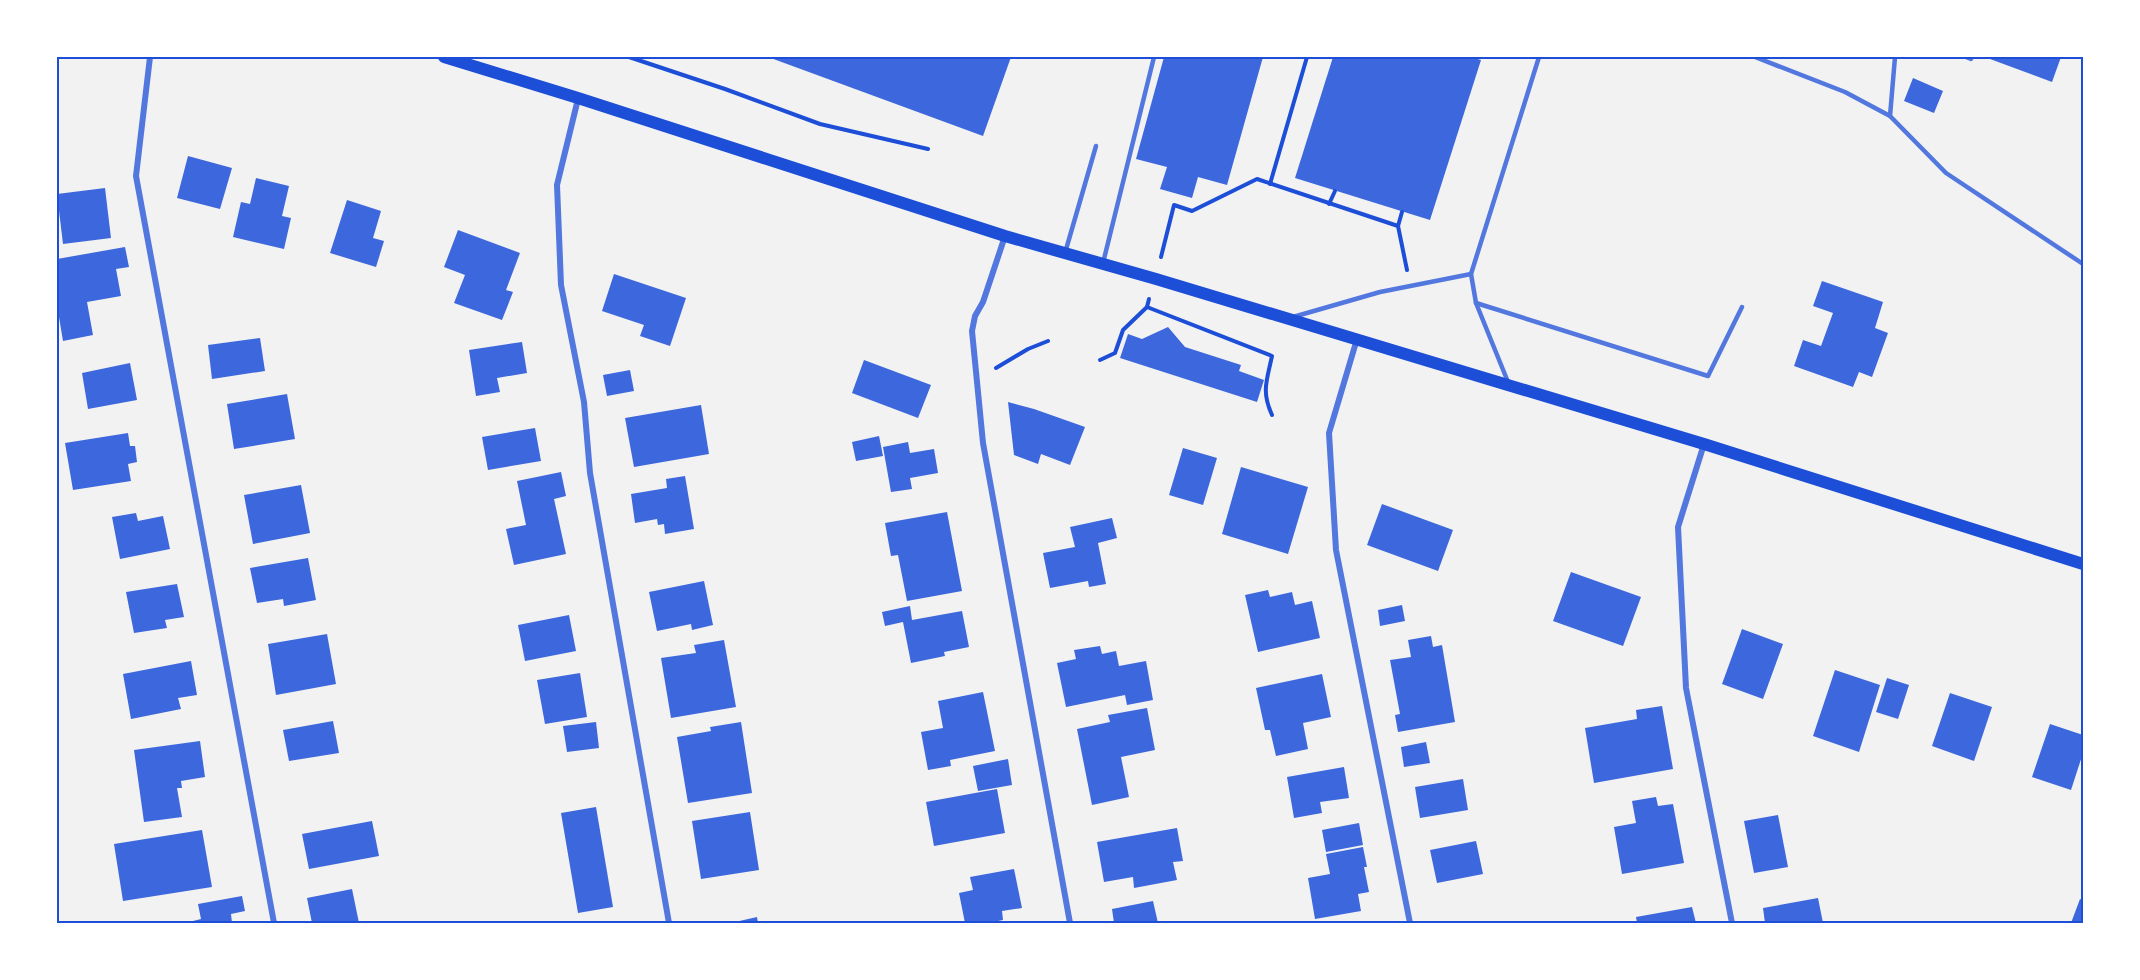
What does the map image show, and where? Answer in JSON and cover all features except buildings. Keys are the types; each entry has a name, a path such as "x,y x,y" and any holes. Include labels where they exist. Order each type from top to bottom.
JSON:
{"main road":[{"path":"444,57 1005,236 1103,263 1704,444 2083,564"}],"street":[{"path":"150,57 136,176 274,923"},
{"path":"578,98 557,184 561,285 584,402 590,473 669,923"},
{"path":"1005,236 983,302 975,316 972,331 977,384 983,443 1070,923"},
{"path":"1357,339 1329,433 1336,550 1410,923"},
{"path":"1704,444 1678,528 1686,688 1732,923"}],"lane":[{"path":"1103,263 1154,57"},
{"path":"1509,385 1476,303 1471,274 1539,57"},
{"path":"1755,57 1845,92 1890,116 1946,172 2083,264"},
{"path":"1890,116 1895,57"},
{"path":"1065,253 1096,146"},
{"path":"1288,319 1380,292 1471,274"},
{"path":"1476,303 1708,376 1742,307"}],"path":[{"path":"629,57 820,124 928,149"},
{"path":"1270,184 1307,57"},
{"path":"1174,205 1192,211 1257,179 1398,226"},
{"path":"1329,204 1335,191"},
{"path":"1402,212 1398,226 1410,286"},
{"path":"1147,307 1272,356 1265,392 1272,415"},
{"path":"977,384 1009,359 1048,341"}]}
